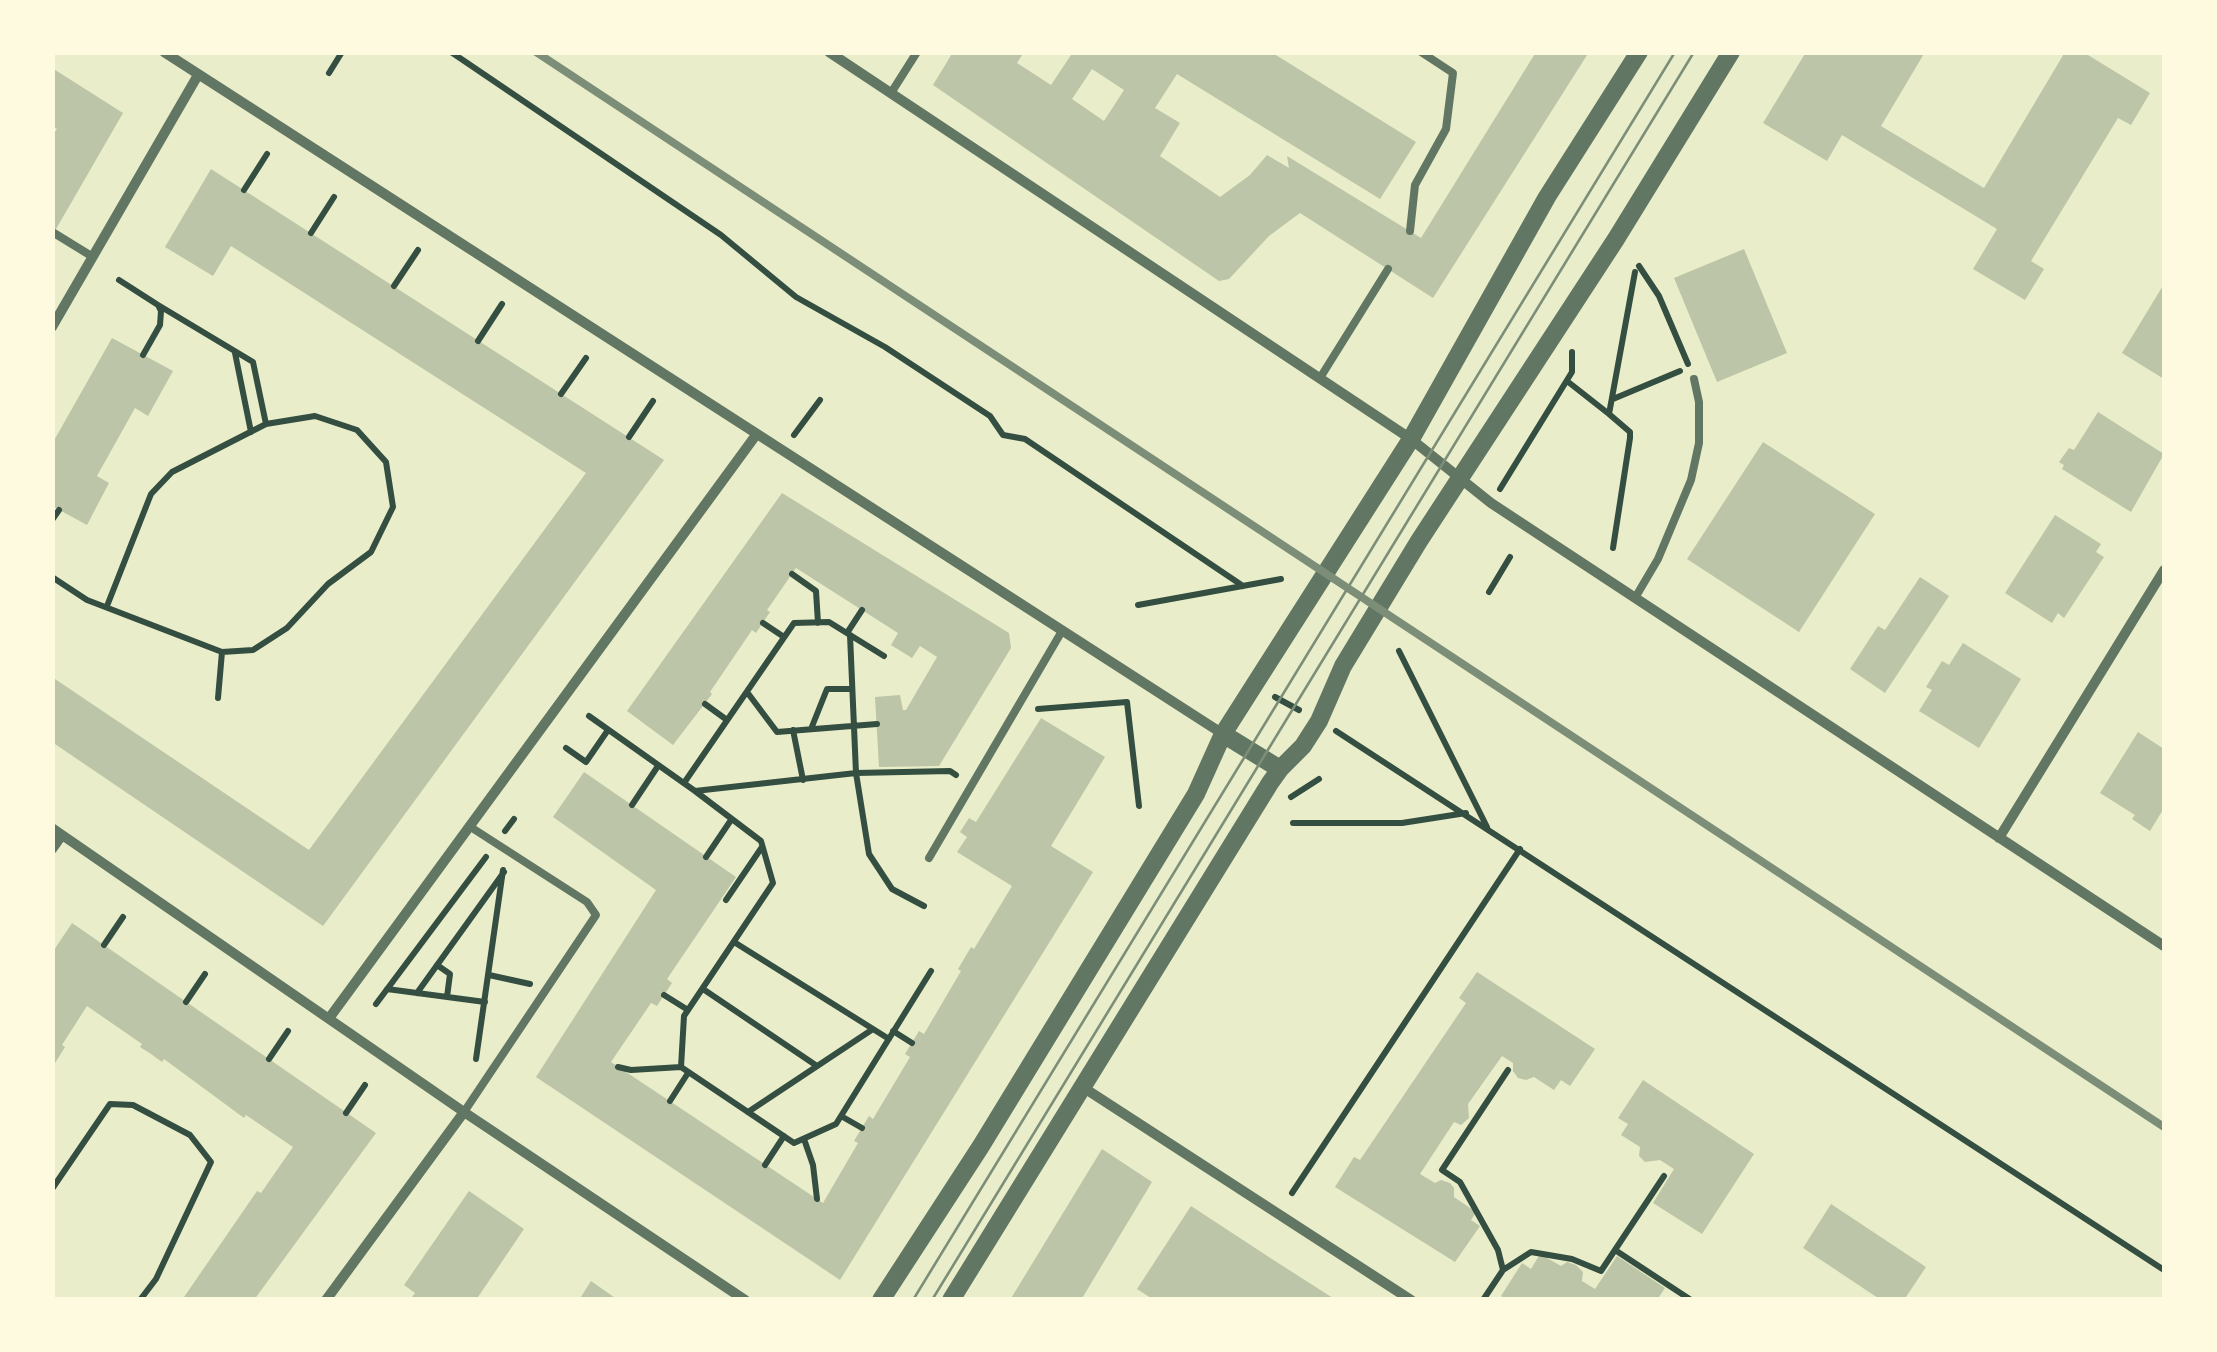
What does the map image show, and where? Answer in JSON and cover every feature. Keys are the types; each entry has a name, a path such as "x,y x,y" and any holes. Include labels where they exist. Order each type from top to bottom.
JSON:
{"street":[{"path":"164,52 1280,769"},
{"path":"830,52 1411,439 1491,503 2164,946"},
{"path":"881,1300 981,1146 1196,794 1224,734 1411,439 1547,197 1639,52"},
{"path":"950,1300 1280,769 1304,746 1343,666 1616,240 1731,52"},
{"path":"52,327 198,75"},
{"path":"330,1017 756,435"},
{"path":"1999,838 2164,570"},
{"path":"52,848 57,832 746,1300"},
{"path":"1081,1086 1411,1300"},
{"path":"326,1300 464,1112"}],"lane":[{"path":"891,93 917,52"},
{"path":"1410,231 1415,185 1446,128 1453,73 1421,52"},
{"path":"54,233 93,257"},
{"path":"1320,378 1388,269"},
{"path":"1635,598 1658,559 1691,480 1700,443 1694,379"},
{"path":"929,858 1062,631"},
{"path":"464,1112 589,928 595,910 470,826"}],"path":[{"path":"329,73 342,52"},
{"path":"451,52 722,234 796,298 885,347 990,416 1003,434 1025,439 1242,586"},
{"path":"244,190 267,154"},
{"path":"311,233 334,197"},
{"path":"394,286 418,250"},
{"path":"1609,414 1637,269 1659,296 1694,379"},
{"path":"120,280 252,362 266,424"},
{"path":"478,341 502,304"},
{"path":"143,355 162,318 158,305"},
{"path":"235,352 252,432"},
{"path":"562,394 586,358"},
{"path":"1612,399 1689,367"},
{"path":"1491,503 1572,372"},
{"path":"1567,381 1630,432 1613,548"},
{"path":"628,437 653,401"},
{"path":"52,578 88,600 222,652 254,650 287,628 328,584 371,552 392,507 386,462 357,430 315,416 266,424 172,472 151,494 107,606"},
{"path":"52,520 59,510"},
{"path":"1489,592 1510,557"},
{"path":"792,574 816,591 818,623"},
{"path":"1138,605 1281,580"},
{"path":"862,610 848,634 856,774 869,854 892,889 924,906"},
{"path":"763,622 784,637"},
{"path":"684,783 794,623 829,622 884,656"},
{"path":"1399,650 1488,828"},
{"path":"218,698 222,652"},
{"path":"1254,685 1319,722"},
{"path":"811,729 827,690 852,688"},
{"path":"746,692 777,732 876,724"},
{"path":"1016,710 1127,702 1139,806"},
{"path":"705,704 728,720"},
{"path":"588,716 761,841 773,883 684,1016 681,1067"},
{"path":"566,748 586,762 608,730"},
{"path":"793,730 803,780"},
{"path":"1346,735 2164,1270"},
{"path":"632,805 658,766"},
{"path":"695,792 856,774 950,771 973,784"},
{"path":"1294,823 1402,822 1466,814"},
{"path":"376,1004 514,818"},
{"path":"706,856 731,820"},
{"path":"726,900 762,846"},
{"path":"1292,1192 1520,849"},
{"path":"486,856 505,872"},
{"path":"417,993 505,872"},
{"path":"474,1070 505,872"},
{"path":"104,945 123,917"},
{"path":"734,942 888,1039"},
{"path":"437,964 450,974 447,997"},
{"path":"618,1066 631,1070 681,1067 794,1143 836,1124 931,970"},
{"path":"186,1002 206,974"},
{"path":"489,975 520,980 545,991"},
{"path":"387,989 485,1002"},
{"path":"703,989 817,1066"},
{"path":"664,994 688,1010"},
{"path":"748,1112 873,1029"},
{"path":"269,1059 288,1031"},
{"path":"894,1031 912,1043"},
{"path":"1503,1270 1498,1250 1460,1182 1442,1170 1508,1070"},
{"path":"670,1101 688,1073"},
{"path":"346,1112 365,1084"},
{"path":"52,1189 110,1104 133,1105 190,1135 211,1162 156,1279 140,1300"},
{"path":"841,1116 862,1128"},
{"path":"765,1164 784,1136"},
{"path":"804,1138 813,1165 817,1199"},
{"path":"1482,1300 1503,1270 1531,1252 1572,1259 1601,1271 1664,1176"},
{"path":"1615,1250 1691,1300"}],"building":[{"path":"953,52 1024,52 1017,63 1051,85 1071,55 1067,52 1271,52 1416,142 1380,199 1177,74 1155,108 1180,123 1160,156 1220,197 1250,175 1267,155 1289,168 1287,156 1421,238 1536,52 1589,52 1433,298 1300,213 1269,236 1229,279 1219,281 933,85","holes":["1092,69 1124,90 1104,121 1072,99"]},
{"path":"1806,52 1925,52 1881,126 1984,188 2065,52 2083,52 2150,93 2131,125 2118,118 2031,261 2044,269 2025,300 1973,269 1997,229 1842,135 1827,161 1763,123"},
{"path":"52,68 123,113 52,236 52,136 57,129 52,126"},
{"path":"211,169 664,460 323,926 52,742 52,677 309,850 586,473 231,246 213,276 165,247"},
{"path":"1744,249 1787,353 1717,382 1674,278"},
{"path":"2164,284 2164,379 2122,353"},
{"path":"112,338 173,371 148,416 135,408 97,476 109,483 87,525 52,506 52,444"},
{"path":"2098,412 2164,454 2131,512 2062,469 2064,465 2059,462 2069,448 2074,450"},
{"path":"1763,442 1875,514 1799,632 1687,559"},
{"path":"782,493 1009,633 1011,648 939,766 879,767 875,697 900,695 906,710 937,657 920,646 912,658 891,645 898,633 796,568 756,633 752,630 712,694 673,745 627,711"},
{"path":"2055,515 2101,544 2096,552 2104,557 2064,618 2058,613 2052,623 2005,593"},
{"path":"1920,577 1949,596 1885,693 1850,669 1878,626 1885,630"},
{"path":"1963,643 2021,679 1979,748 1919,711 1932,690 1926,687 1942,661 1949,665"},
{"path":"1041,718 1105,757 1051,846 1093,872 840,1280 536,1077 656,890 553,817 584,772 736,877 667,979 672,983 657,1006 651,1003 611,1062 823,1203 858,1143 854,1141 869,1116 873,1119 910,1057 905,1054 919,1031 924,1034 971,947 974,949 1012,886 957,852 967,837 960,832 969,818 976,822"},
{"path":"2138,732 2164,749 2164,808 2150,831 2132,819 2135,815 2100,793"},
{"path":"72,923 376,1133 254,1300 182,1300 257,1191 261,1193 293,1147 246,1115 244,1118 164,1059 162,1062 140,1047 142,1044 87,1006 52,1068 52,953"},
{"path":"1477,972 1595,1049 1570,1086 1561,1080 1554,1090 1534,1077 1518,1078 1513,1063 1502,1056 1468,1104 1469,1118 1461,1125 1454,1122 1420,1174 1435,1183 1450,1183 1454,1197 1476,1212 1471,1220 1480,1226 1455,1262 1335,1187 1354,1157 1360,1160 1466,1003 1459,998"},
{"path":"1643,1080 1754,1154 1702,1234 1653,1203 1674,1169 1660,1160 1645,1162 1639,1156 1640,1147 1621,1135 1628,1124 1618,1118"},
{"path":"1102,1149 1152,1182 1081,1300 1010,1300"},
{"path":"469,1191 524,1229 476,1300 410,1300 415,1293 404,1285"},
{"path":"1831,1204 1926,1267 1904,1300 1881,1300 1803,1248"},
{"path":"1191,1206 1336,1300 1154,1300 1137,1289"},
{"path":"1540,1254 1561,1266 1567,1262 1576,1265 1583,1272 1582,1281 1595,1289 1617,1256 1665,1288 1657,1300 1507,1300 1501,1296 1522,1263 1531,1269"},
{"path":"591,1281 618,1300 579,1300"}],"tram line":[{"path":"913,1300 1675,52"},
{"path":"932,1300 1694,52"}],"railway":[{"path":"536,52 2164,1127"}]}
